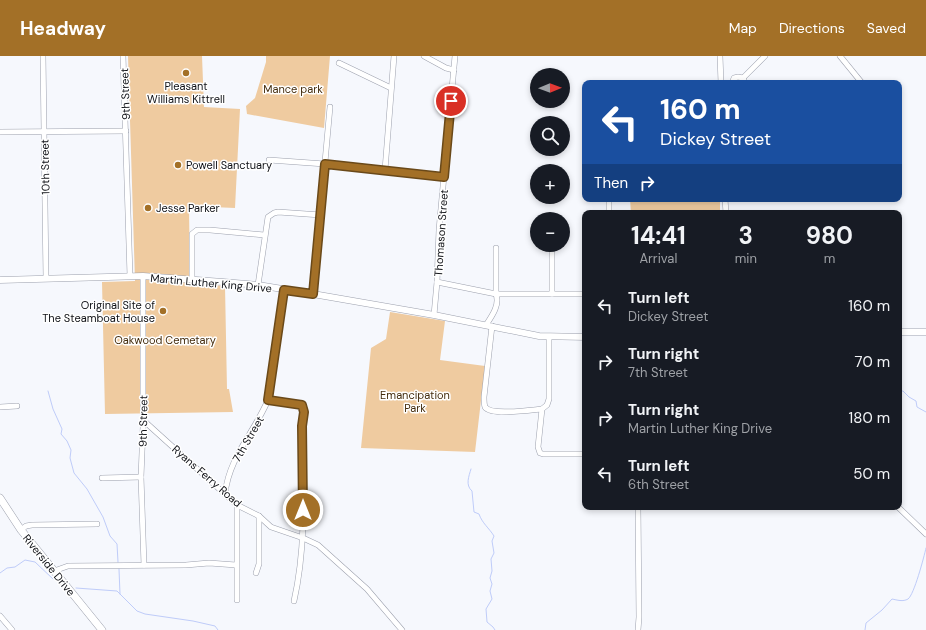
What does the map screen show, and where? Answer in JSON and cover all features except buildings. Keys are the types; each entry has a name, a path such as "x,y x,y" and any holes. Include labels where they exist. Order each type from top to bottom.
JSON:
{"main road":[{"name":"Riverside Drive","path":"0,498 21,530 102,630"}],"street":[{"name":"10th Street","path":"42,56 46,278"},
{"name":"9th Street","path":"123,56 130,276"},
{"path":"385,170 394,56"},
{"path":"424,56 446,68 454,70"},
{"name":"Thomason Street","path":"434,315 439,230 455,56"},
{"path":"720,56 721,80"},
{"path":"745,80 765,56"},
{"path":"840,56 860,80"},
{"path":"339,63 391,88"},
{"path":"733,80 736,77 742,80"},
{"path":"313,294 330,107"},
{"path":"0,132 126,131"},
{"path":"268,160 325,164 444,177"},
{"path":"258,286 264,235 267,220 270,214 278,212 321,215"},
{"path":"192,279 192,234 197,230 264,235"},
{"path":"496,248 496,294 498,298 489,326 484,397 485,406 489,410 497,412 542,410"},
{"path":"552,252 552,294"},
{"name":"Martin Luther King Drive","path":"0,280 130,276 192,279 313,294 549,337 582,337"},
{"name":"9th Street","path":"143,276 143,420 141,477 144,566"},
{"path":"437,282 496,294 582,294"},
{"name":"7th Street","path":"225,494 227,479 238,453 263,412 268,400 284,290"},
{"path":"902,332 926,332"},
{"path":"549,337 549,399 547,405 542,410 538,447 540,453 582,454"},
{"path":"268,400 302,405 304,412 302,426 303,538 299,581 294,602"},
{"path":"0,407 17,406"},
{"name":"Ryans Ferry Road","path":"143,420 237,505 259,516 271,527 318,545 367,589 402,630"},
{"path":"102,478 141,477"},
{"path":"237,505 237,600"},
{"path":"638,510 638,630"},
{"path":"901,510 926,534"},
{"path":"256,573 259,564 259,516"},
{"path":"21,530 26,526 32,525 97,524"},
{"path":"54,571 68,566 186,566 209,563 236,565"},
{"path":"0,616 12,630"}],"green space":[{"name":"Oakwood Cemetary","path":"128,56 202,56 204,107 240,109 235,208 189,206 190,283 225,286 227,389 229,389 233,412 105,414 102,282 135,281"},
{"name":"Mance park","path":"266,56 330,56 324,128 247,114 246,106 255,98 266,62"},
{"path":"630,202 720,202 720,210 631,210"},
{"name":"Emancipation Park","path":"390,312 445,321 440,360 485,366 475,452 361,448 371,348 386,339"}],"waterway":[{"path":"48,391 53,409 62,429 61,434 67,441 71,450 70,458 74,473 87,489 103,517 110,536 117,544 118,562"},
{"path":"902,391 916,401 917,407 926,412"},
{"path":"471,469 468,483 472,491 474,512 479,514 494,536 492,541 494,553 491,559 492,571 490,578 492,584 490,591 492,599 486,609 487,622 495,630"},
{"path":"865,630 866,623 882,610 892,599 908,599 913,591 926,548"},
{"path":"0,573 7,568 15,567 25,560 35,562 53,579"},
{"path":"119,569 120,594"},
{"path":"76,588 117,591 137,611 145,614 193,621 215,626 218,630"}],"place":[{"name":"Pleasant Williams Kittrell","path":"186,73"},
{"name":"Powell Sanctuary","path":"178,165"},
{"name":"Jesse Parker","path":"148,208"},
{"name":"Original Site of The Steamboat House","path":"163,311"}],"route":[{"path":"303,510 302,426 304,412 302,405 268,400 284,290 313,294 325,164 444,177 451,101"}]}
